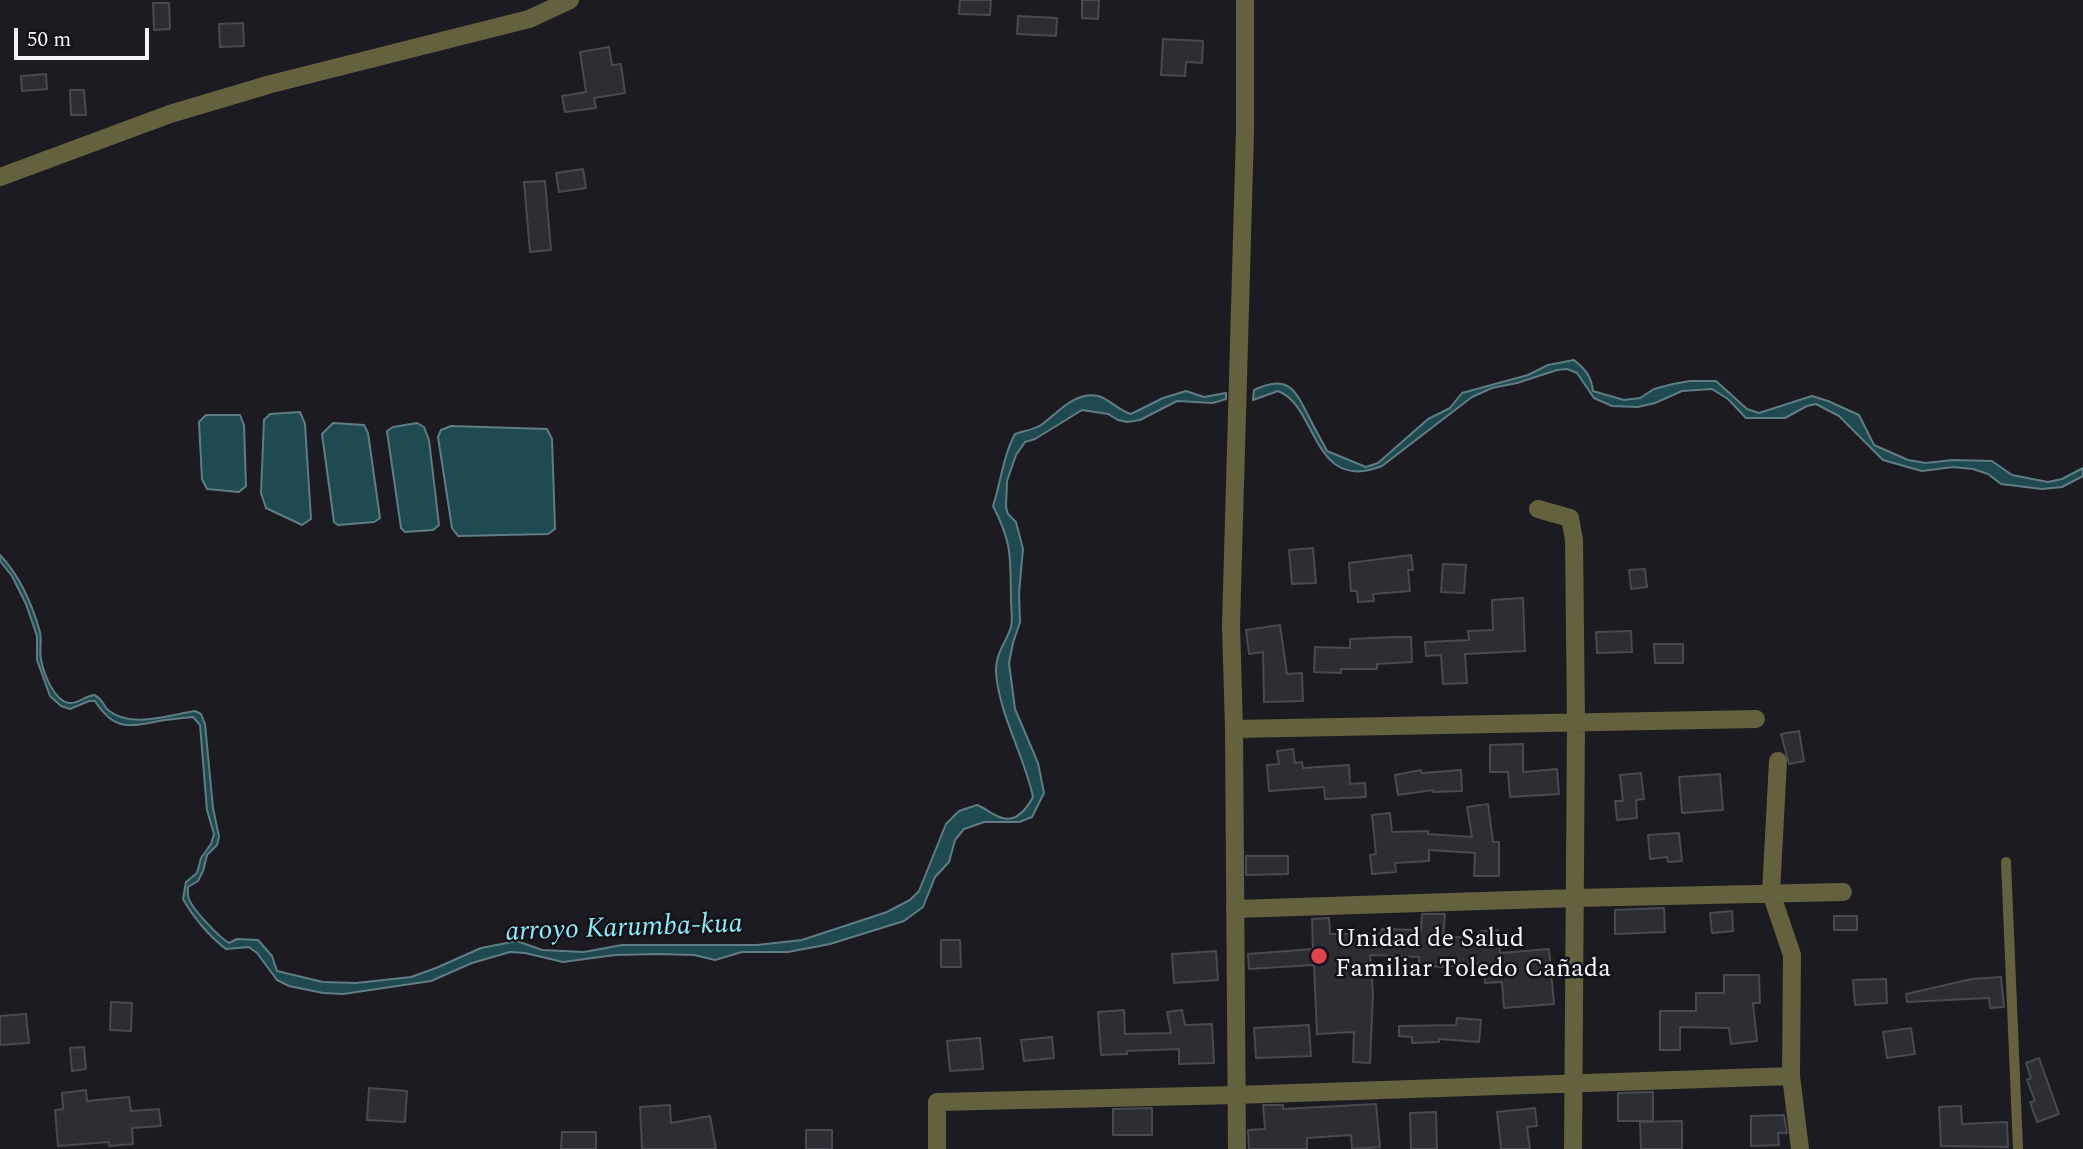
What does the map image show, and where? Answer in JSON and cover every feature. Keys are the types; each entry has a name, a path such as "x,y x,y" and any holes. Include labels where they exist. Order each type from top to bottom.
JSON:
{"street":[{"path":"0,177 183,110 271,84 529,19 546,5 570,0"},
{"path":"1237,1149 1231,612 1245,132 1245,0"},
{"path":"1538,509 1570,518 1574,540 1576,722 1573,1149"},
{"path":"1234,729 1756,719"},
{"path":"1778,761 1771,894 1791,955 1791,1076 1800,1149"},
{"path":"1235,909 1843,892"},
{"path":"937,1149 937,1102 1573,1085 1791,1076"}],"lane":[{"path":"2006,862 2018,1149"}],"water":[{"path":"1574,360 1587,374 1593,391 1624,400 1640,398 1654,389 1690,381 1716,381 1747,409 1759,413 1812,396 1859,415 1874,445 1908,460 1926,463 1953,460 1992,461 2012,475 2048,482 2062,479 2083,468 2083,476 2062,487 2042,489 2001,484 1988,474 1973,469 1953,467 1922,471 1883,460 1839,416 1816,404 1785,418 1746,418 1728,399 1712,389 1682,391 1638,407 1612,406 1594,398 1577,373 1567,369 1492,388 1472,397 1382,466 1359,471 1342,468 1329,459 1301,413 1291,400 1278,391 1253,400 1254,390 1266,385 1276,383 1291,388 1327,451 1366,467 1378,463 1428,419 1450,408 1462,393 1528,375 1548,365"},
{"path":"1186,391 1204,397 1226,393 1226,399 1213,403 1177,401 1140,420 1127,422 1108,414 1082,410 1035,439 1025,442 1016,455 1007,481 1006,507 1008,514 1016,522 1023,549 1019,593 1020,622 1009,663 1015,709 1038,763 1044,793 1032,817 1019,822 984,822 964,829 955,840 949,862 935,877 923,907 904,921 830,944 788,952 742,952 715,960 694,955 658,954 615,955 563,962 510,952 472,963 431,981 343,994 289,986 277,980 257,953 249,947 226,949 202,926 183,899 186,882 197,873 201,858 211,844 214,834 207,810 200,725 193,717 139,725 123,724 109,718 95,701 70,709 61,706 50,696 37,660 37,636 26,604 12,576 0,561 0,555 14,572 29,601 40,632 40,656 44,671 54,692 64,701 72,703 94,695 108,710 127,719 150,719 195,711 201,714 205,724 213,808 219,837 217,845 207,855 198,881 188,887 188,897 201,916 229,943 237,939 258,940 272,956 277,971 323,982 356,983 411,977 481,948 517,941 542,950 584,952 622,945 757,945 802,940 887,912 910,900 919,891 946,824 959,811 977,805 1009,819 1019,815 1033,797 1002,705 996,673 997,660 1011,627 1012,617 1009,552 1004,531 993,506 1015,434 1041,425 1066,404 1081,397 1102,397 1131,414 1163,398"},
{"path":"300,412 305,424 311,519 302,525 266,508 261,493 264,420 270,414"},
{"path":"206,415 240,415 244,425 246,486 239,492 207,489 202,479 199,422"},
{"path":"333,423 364,425 368,433 380,518 374,522 338,525 334,522 322,434"},
{"path":"417,423 424,427 429,440 439,525 433,530 405,532 401,528 387,431 393,427"},
{"path":"451,426 547,429 552,439 555,529 548,534 458,536 452,528 438,437 441,430"}],"building":[{"path":"960,0 991,0 990,15 959,14"},
{"path":"1082,0 1099,0 1098,19 1082,18"},
{"path":"153,3 169,3 170,29 154,30"},
{"path":"1018,16 1057,18 1056,36 1017,34"},
{"path":"243,23 244,46 220,47 219,24"},
{"path":"1163,39 1203,41 1202,63 1186,62 1185,76 1161,75"},
{"path":"609,47 612,65 621,64 625,93 594,98 596,108 565,112 562,96 586,92 580,52"},
{"path":"46,74 47,89 22,91 21,76"},
{"path":"70,90 84,90 86,115 71,115"},
{"path":"583,169 586,188 559,192 556,173"},
{"path":"545,181 551,250 530,252 524,182"},
{"path":"1313,548 1316,583 1292,584 1289,550"},
{"path":"1411,555 1413,570 1408,570 1410,591 1373,594 1374,601 1358,602 1357,591 1351,591 1349,563"},
{"path":"1443,564 1466,565 1464,593 1441,592"},
{"path":"1645,569 1647,587 1631,589 1629,570"},
{"path":"1523,598 1525,651 1465,654 1467,683 1443,684 1441,655 1426,656 1425,642 1469,640 1468,631 1493,630 1492,600"},
{"path":"1280,625 1287,674 1302,673 1303,701 1264,702 1263,652 1249,654 1246,630"},
{"path":"1631,631 1632,652 1597,653 1596,632"},
{"path":"1411,637 1412,662 1377,664 1377,669 1341,669 1341,673 1314,672 1315,647 1350,648 1350,639"},
{"path":"1654,644 1683,644 1683,663 1655,663"},
{"path":"1799,731 1804,761 1789,764 1781,734"},
{"path":"1523,744 1523,772 1557,769 1559,794 1510,797 1508,772 1490,772 1490,745"},
{"path":"1293,749 1295,763 1302,762 1303,768 1349,765 1350,784 1365,783 1366,797 1325,799 1324,787 1269,791 1267,765 1279,764 1277,751"},
{"path":"1421,770 1422,773 1461,770 1462,791 1433,790 1398,795 1395,775"},
{"path":"1641,773 1644,799 1636,800 1637,818 1617,820 1615,801 1623,801 1620,775"},
{"path":"1720,774 1723,810 1682,813 1679,777"},
{"path":"1488,804 1493,842 1499,842 1499,876 1474,876 1475,853 1429,850 1429,861 1395,863 1396,872 1372,874 1370,855 1376,854 1372,815 1390,813 1392,832 1428,831 1428,834 1472,837 1467,807"},
{"path":"1679,833 1682,861 1668,862 1667,857 1650,859 1648,835"},
{"path":"1246,856 1288,856 1288,874 1246,875"},
{"path":"1664,908 1665,932 1615,934 1615,910"},
{"path":"1732,911 1733,931 1712,933 1710,913"},
{"path":"1422,914 1445,914 1443,938 1482,936 1481,931 1498,930 1500,953 1549,949 1554,1004 1504,1008 1502,982 1485,983 1484,963 1441,967 1419,965 1419,957 1370,955 1373,993 1370,1063 1353,1062 1354,1032 1317,1034 1314,965 1249,969 1248,954 1313,949 1312,919 1329,918 1330,934 1381,934 1382,929 1421,930"},
{"path":"1834,916 1857,916 1857,930 1834,930"},
{"path":"941,940 960,940 961,967 941,967"},
{"path":"1216,951 1218,980 1174,983 1172,954"},
{"path":"1724,975 1759,975 1760,1003 1753,1003 1757,1041 1731,1044 1729,1028 1680,1027 1680,1050 1660,1050 1660,1011 1696,1011 1696,993 1724,993"},
{"path":"2001,977 2004,1007 1990,1008 1989,998 1907,1002 1906,994 1972,979"},
{"path":"1886,979 1887,1003 1855,1005 1853,980"},
{"path":"111,1002 132,1003 131,1031 110,1030"},
{"path":"1124,1010 1125,1034 1171,1033 1167,1012 1182,1010 1185,1025 1212,1024 1214,1063 1179,1064 1179,1049 1101,1055 1098,1012"},
{"path":"26,1014 29,1043 0,1045 0,1016"},
{"path":"1457,1018 1481,1020 1479,1042 1439,1039 1439,1042 1412,1043 1412,1037 1399,1036 1399,1026 1456,1025"},
{"path":"1309,1025 1311,1056 1256,1058 1254,1028"},
{"path":"1911,1028 1915,1054 1887,1058 1883,1032"},
{"path":"1052,1037 1054,1058 1024,1061 1021,1040"},
{"path":"980,1038 983,1069 950,1071 947,1041"},
{"path":"84,1047 86,1069 72,1071 70,1048"},
{"path":"2039,1058 2059,1114 2037,1122 2030,1102 2035,1101 2027,1080 2031,1078 2026,1063"},
{"path":"369,1088 407,1091 405,1122 367,1120"},
{"path":"86,1090 87,1101 129,1097 131,1111 159,1109 161,1126 132,1128 133,1144 109,1146 109,1142 58,1146 55,1110 63,1109 62,1093"},
{"path":"1653,1092 1653,1121 1618,1121 1618,1093"},
{"path":"1376,1104 1380,1147 1352,1149 1351,1135 1307,1138 1307,1149 1249,1149 1248,1130 1265,1129 1263,1105 1283,1105 1283,1109"},
{"path":"670,1105 671,1123 710,1116 716,1149 642,1149 640,1107"},
{"path":"1961,1106 1962,1124 2007,1122 2008,1147 1941,1146 1939,1107"},
{"path":"1152,1108 1152,1135 1113,1135 1113,1109"},
{"path":"1535,1108 1537,1126 1527,1127 1530,1149 1501,1149 1497,1112"},
{"path":"1436,1112 1437,1149 1411,1149 1410,1113"},
{"path":"1784,1115 1787,1133 1778,1133 1779,1145 1751,1146 1751,1116"},
{"path":"1682,1121 1682,1149 1641,1149 1640,1122"},
{"path":"806,1130 832,1130 832,1149 806,1149"},
{"path":"562,1132 596,1132 596,1149 561,1149"}],"place":[{"name":"Unidad de Salud Familiar Toledo Cañada","path":"1319,956"}],"water label":[{"name":"arroyo Karumba-kua","path":"624,930"}]}
